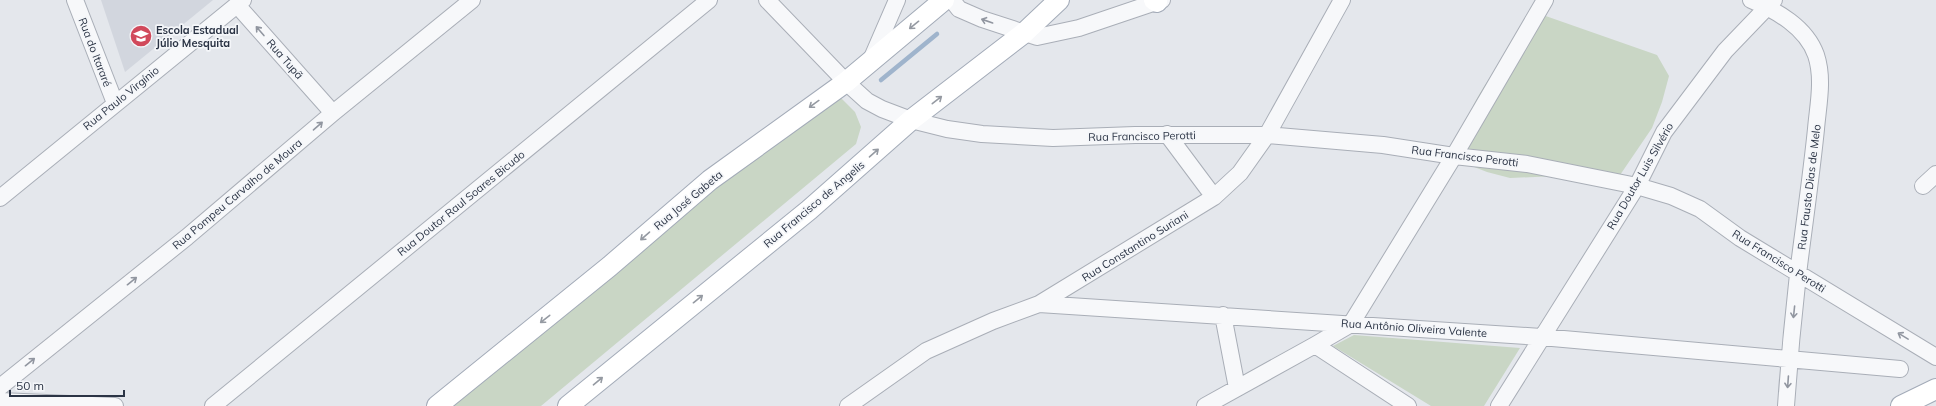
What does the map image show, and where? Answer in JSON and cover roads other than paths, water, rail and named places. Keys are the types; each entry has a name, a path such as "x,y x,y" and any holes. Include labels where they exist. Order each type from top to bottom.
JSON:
{"main road":[{"name":"Rua José Gabeta","path":"437,406 610,266 710,180 846,82 944,0"},
{"name":"Rua Francisco de Angelis","path":"568,406 809,210 911,120 1024,33 1058,0"},
{"path":"1900,406 1936,389"}],"street":[{"name":"Rua do Itararé","path":"75,0 115,103"},
{"name":"Rua Pompeu Carvalho de Moura","path":"0,387 187,237 333,113 472,0"},
{"name":"Rua Doutor Raul Soares Bicudo","path":"213,406 708,0"},
{"name":"Rua Francisco Perotti","path":"768,0 846,82 867,101 882,109 911,120 947,128 989,134 1053,138 1167,134 1267,135 1383,145 1454,156 1527,164 1637,186 1671,196 1700,209 1740,238 1936,357"},
{"path":"871,60 897,0"},
{"path":"952,0 959,9 1037,37 1078,28 1158,1"},
{"name":"Rua Constantino Suriani","path":"848,406 926,351 993,321 1039,304 1214,198 1240,173 1267,135 1342,0"},
{"path":"1205,406 1351,324 1454,156 1545,0"},
{"name":"Rua Fausto Dias de Melo","path":"1751,0 1770,3 1807,36 1816,54 1821,76 1810,189 1798,273 1789,358 1786,406"},
{"name":"Rua Paulo Virgínio","path":"0,198 115,103 240,3"},
{"name":"Rua Tupã","path":"240,3 333,113"},
{"name":"Rua Doutor Luis Silvério","path":"1499,406 1541,336 1637,186 1664,132 1725,51 1770,3"},
{"path":"1167,134 1214,198"},
{"path":"1922,186 1936,174"},
{"name":"Rua Antônio Oliveira Valente","path":"1039,304 1541,336 1900,369"},
{"path":"1222,315 1237,388"},
{"path":"1315,345 1408,406"},
{"path":"0,400 115,406"}],"waterway":[{"path":"881,80 937,34"}],"place":[{"name":"Escola Estadual Júlio Mesquita","path":"141,36"}]}
